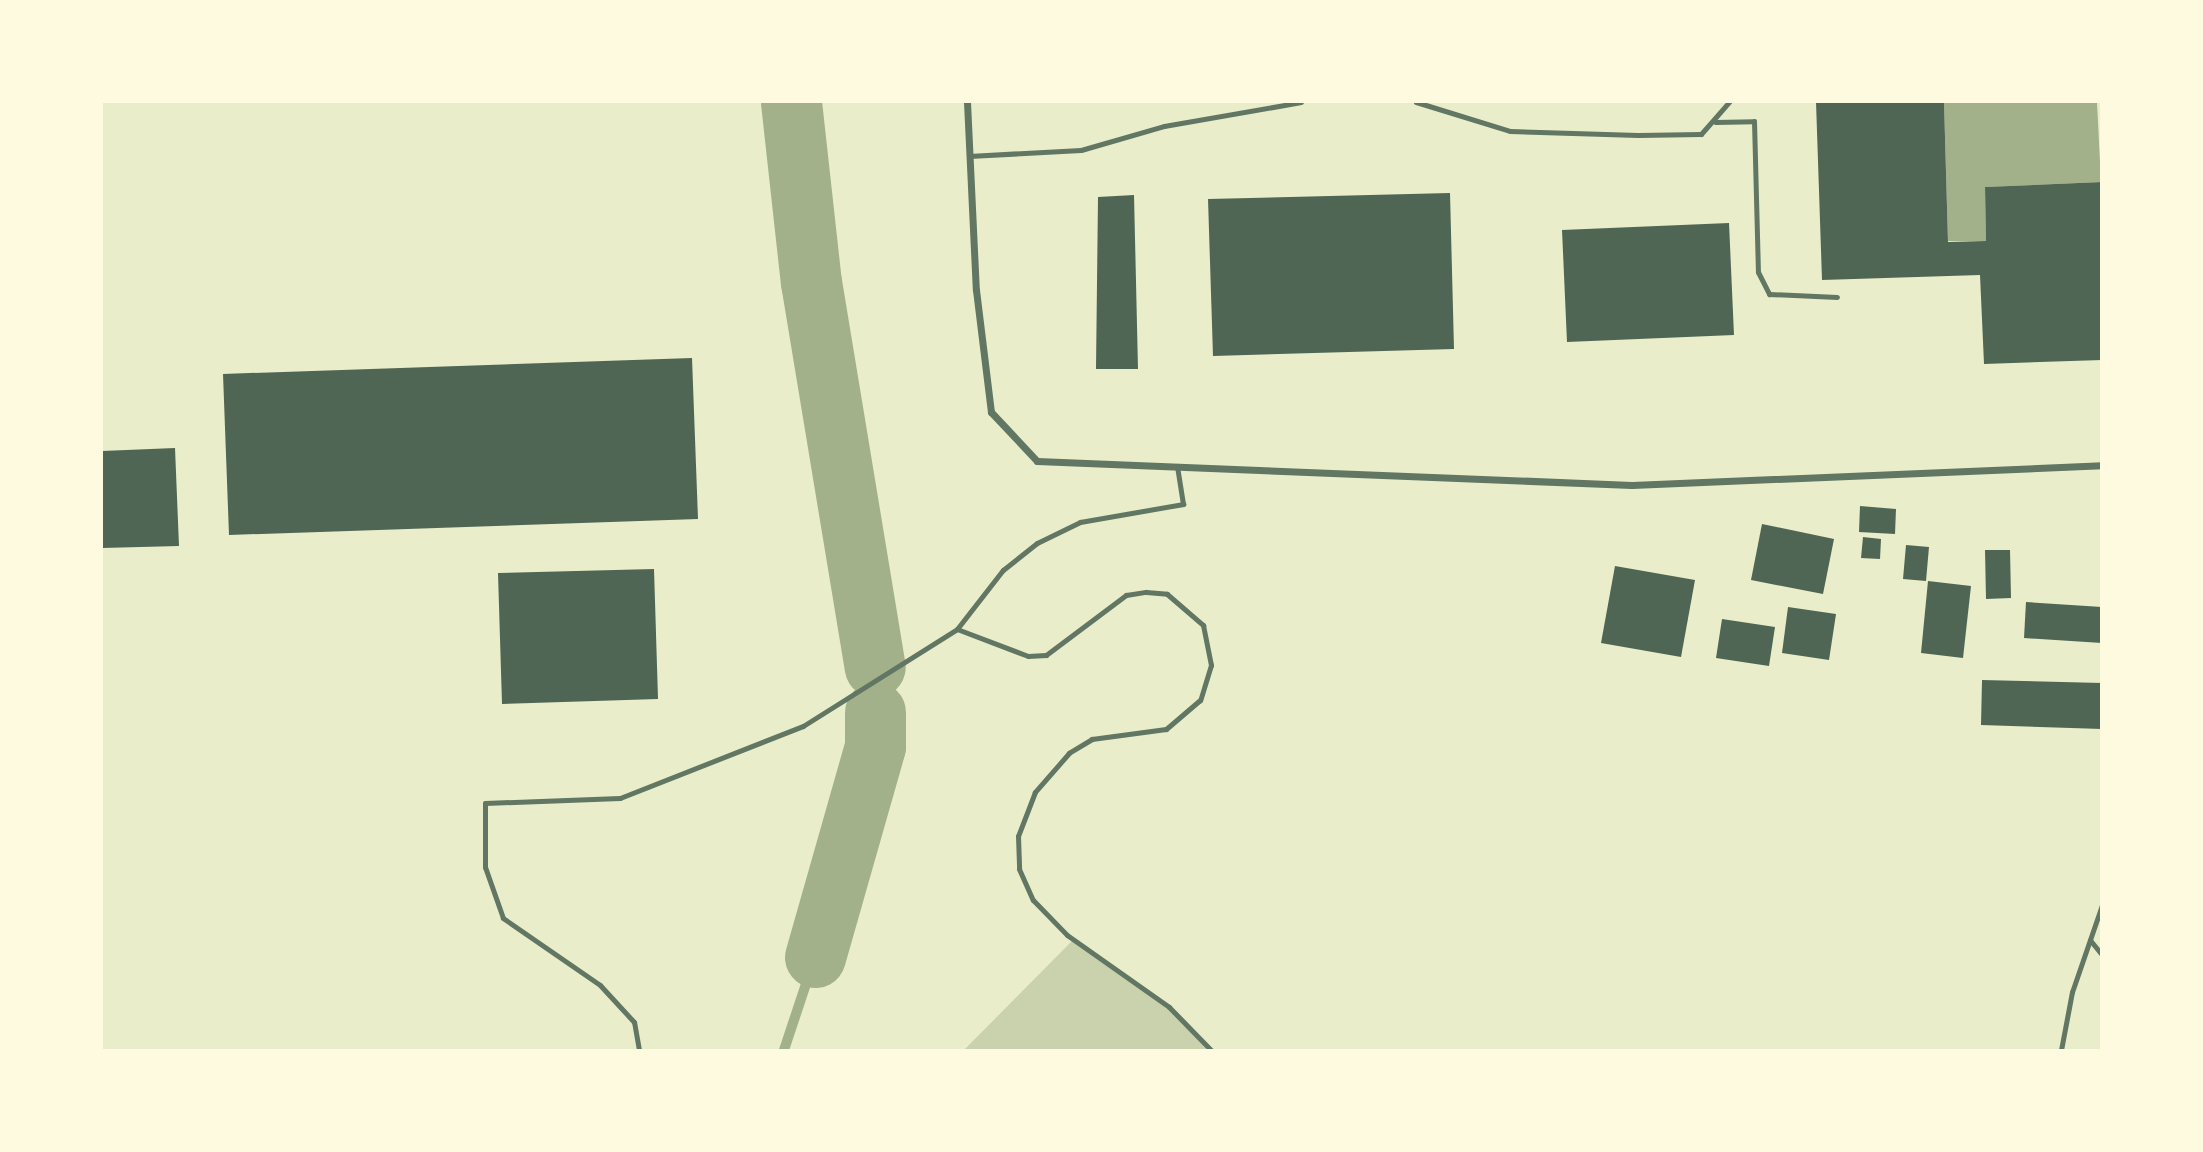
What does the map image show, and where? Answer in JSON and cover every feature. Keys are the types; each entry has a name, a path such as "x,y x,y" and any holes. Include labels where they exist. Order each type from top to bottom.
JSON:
{"street":[{"path":"967,102 969,156 991,412 1037,461 1632,485 2102,465"}],"lane":[{"path":"969,156 1081,150 1164,126 1301,102"},
{"path":"1416,102 1510,131 1702,134 1715,122 1729,102"},
{"path":"1715,122 1754,121 1758,272 1769,294 1837,297"},
{"path":"639,1051 634,1022 600,985 503,918 485,867 485,803 620,798 803,726 957,629 1003,570 1037,543 1080,522 1183,503 1177,466"},
{"path":"957,629 1028,656 1046,655 1126,595 1146,592 1167,594 1203,625 1211,665 1200,700 1167,729 1092,739 1069,753 1035,792 1018,836 1019,869 1032,900 1067,935 1169,1007 1212,1051"},
{"path":"2061,1051 2102,905"},
{"path":"2090,940 2102,956"}],"shaded area":[{"path":"1944,102 2097,102 2101,182 1985,187 1986,241 1948,241"},
{"path":"1073,940 1176,1015 1207,1050 964,1050"}],"building":[{"path":"1816,102 1944,102 1948,242 1986,241 1985,187 2102,182 2102,360 1984,364 1980,275 1822,280"},
{"path":"1450,193 1454,349 1213,356 1208,199"},
{"path":"1134,195 1138,369 1096,369 1098,197"},
{"path":"1729,223 1734,335 1567,342 1562,230"},
{"path":"692,358 698,519 229,535 223,374"},
{"path":"175,448 179,546 102,548 102,451"},
{"path":"1860,506 1896,509 1895,534 1859,532"},
{"path":"1762,524 1834,539 1823,594 1751,580"},
{"path":"1863,537 1881,539 1880,559 1861,558"},
{"path":"1906,545 1929,547 1926,581 1903,579"},
{"path":"1985,550 2010,550 2011,598 1986,599"},
{"path":"1615,566 1695,580 1681,657 1601,643"},
{"path":"654,569 658,699 502,704 498,573"},
{"path":"1928,581 1971,586 1963,658 1921,653"},
{"path":"2026,602 2102,607 2102,643 2024,638"},
{"path":"1788,607 1836,614 1829,660 1782,653"},
{"path":"1722,619 1775,627 1769,666 1716,658"},
{"path":"1982,680 2102,683 2102,729 1981,725"}],"waterway":[{"path":"791,102 811,282 875,667"},
{"path":"815,957 875,746 875,712"},
{"path":"784,1050 815,957"}]}
